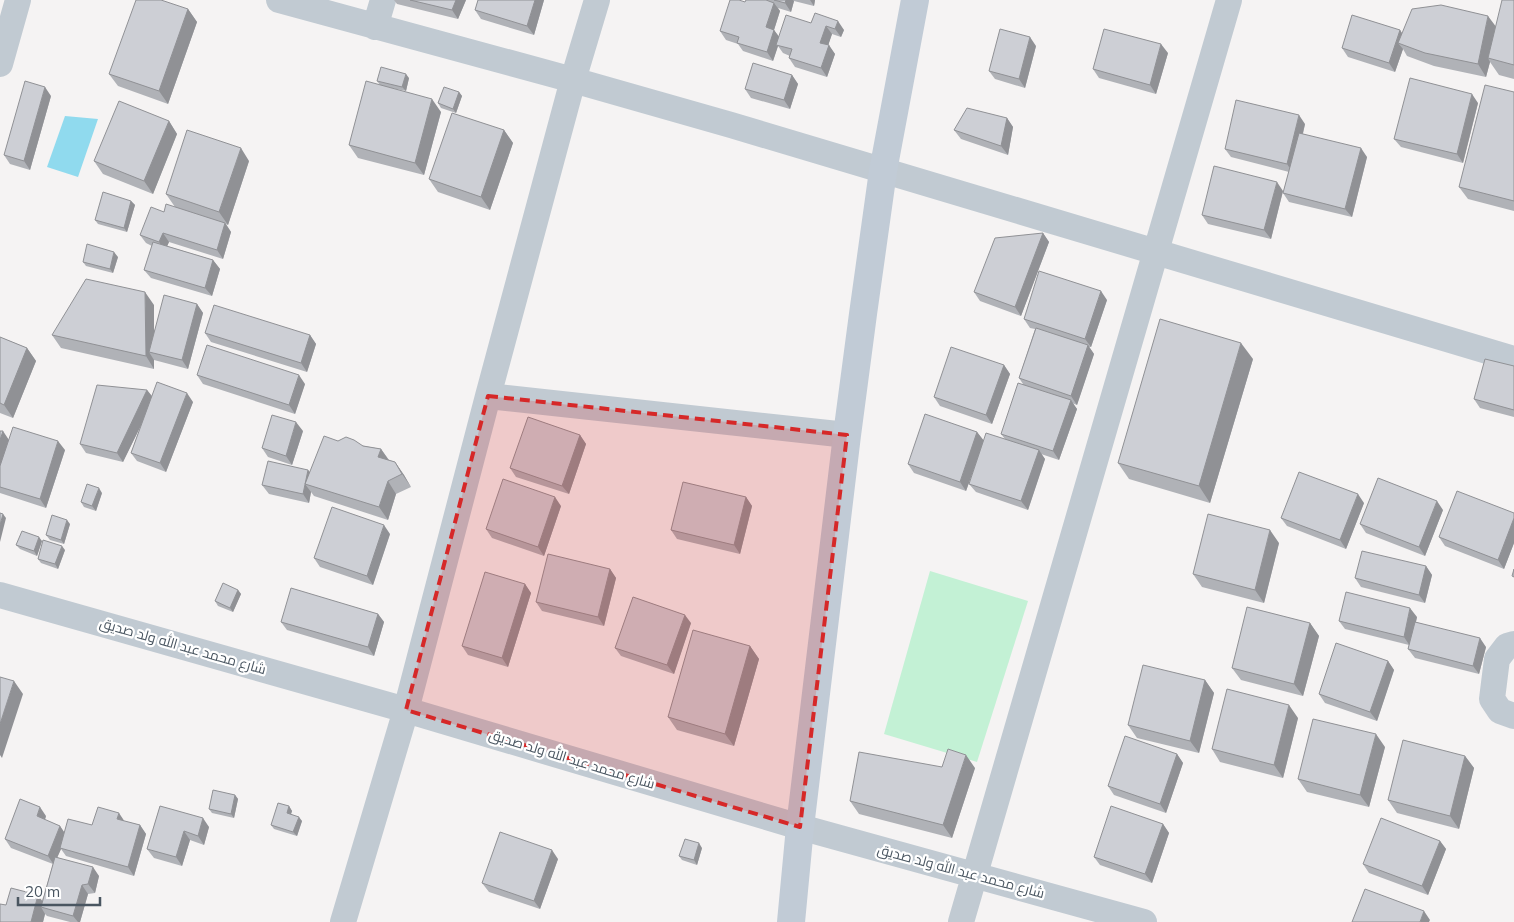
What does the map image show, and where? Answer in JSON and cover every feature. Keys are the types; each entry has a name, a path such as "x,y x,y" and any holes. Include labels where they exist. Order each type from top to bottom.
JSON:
{"street":[{"path":"0,64 18,0"},
{"path":"279,0 573,80 1514,359"},
{"path":"375,27 382,0"},
{"path":"343,922 406,710 573,80 597,0"},
{"path":"791,922 800,827 847,435 884,171 915,0"},
{"path":"961,922 1229,0"},
{"path":"488,396 847,435"},
{"name":"شارع محمد عبد الله ولد صديق","path":"0,594 406,710 800,827 1144,922"},
{"path":"1514,644 1507,646 1498,659 1492,699 1500,711 1514,716"}],"highlighted area":[{"path":"488,396 847,435 800,827 406,710"}],"green space":[{"path":"930,571 1028,601 977,762 884,734"}],"water":[{"path":"65,116 98,119 78,177 47,167"}],"building":[{"path":"136,0 161,0 188,9 159,91 109,74"},
{"path":"410,0 456,0 452,10"},
{"path":"478,0 535,0 527,26 475,10"},
{"path":"730,0 745,2 746,0 766,0 774,3 766,27 774,30 767,52 737,43 739,37 720,31"},
{"path":"774,0 786,0 785,3"},
{"path":"1502,0 1514,0 1514,65 1488,58"},
{"path":"1441,5 1488,16 1478,64 1425,53 1398,43 1412,9"},
{"path":"815,13 838,21 835,29 826,26 820,43 829,45 821,68 789,58 792,49 776,45 786,15 811,23"},
{"path":"1352,15 1400,30 1389,63 1342,48"},
{"path":"1000,29 1030,37 1019,79 989,71"},
{"path":"1104,29 1161,44 1150,85 1093,69"},
{"path":"753,63 792,75 784,100 745,89"},
{"path":"381,67 406,74 402,87 377,81"},
{"path":"1410,78 1472,94 1457,154 1394,139"},
{"path":"25,81 45,87 24,161 4,155"},
{"path":"366,81 432,99 415,163 349,145"},
{"path":"1485,85 1514,92 1514,201 1459,187"},
{"path":"444,87 459,92 453,109 438,103"},
{"path":"1236,100 1299,115 1287,164 1225,149"},
{"path":"119,101 169,121 144,181 94,161"},
{"path":"967,108 1007,118 1001,146 954,130"},
{"path":"452,113 504,130 481,197 429,179"},
{"path":"187,130 241,148 219,212 166,194"},
{"path":"1299,133 1361,148 1345,209 1283,193"},
{"path":"1214,166 1277,182 1264,230 1202,215"},
{"path":"103,192 131,201 124,228 95,220"},
{"path":"166,204 225,223 217,250 163,233 159,242 140,235 151,207 164,212"},
{"path":"1043,233 1015,307 974,292 995,238"},
{"path":"153,242 213,260 205,288 144,270"},
{"path":"87,244 114,252 110,269 83,262"},
{"path":"1039,271 1101,291 1085,339 1024,319"},
{"path":"86,279 145,292 146,356 52,335"},
{"path":"164,295 197,304 182,360 149,352"},
{"path":"214,305 310,335 301,363 205,333"},
{"path":"1160,319 1241,343 1199,486 1118,463"},
{"path":"1036,328 1088,345 1071,396 1019,378"},
{"path":"0,337 27,348 4,405 0,403"},
{"path":"207,345 299,375 289,405 197,375"},
{"path":"951,347 1004,365 986,415 934,397"},
{"path":"1485,359 1514,366 1514,410 1474,399"},
{"path":"157,382 187,393 160,463 131,453"},
{"path":"1018,383 1071,400 1053,451 1001,434"},
{"path":"97,385 147,390 117,453 80,444"},
{"path":"925,414 977,432 960,482 908,464"},
{"path":"272,415 296,422 286,456 262,448"},
{"path":"528,417 580,435 562,486 510,468"},
{"path":"13,427 58,441 40,499 0,487 0,466"},
{"path":"986,433 1039,450 1021,501 969,484"},
{"path":"324,436 338,441 346,437 363,446 381,449 378,457 395,462 402,474 388,481 379,507 305,484"},
{"path":"268,461 308,470 303,494 262,485"},
{"path":"1299,472 1358,494 1340,540 1281,518"},
{"path":"1378,478 1437,501 1419,547 1360,524"},
{"path":"503,479 555,497 538,547 486,529"},
{"path":"683,482 746,497 734,545 671,530"},
{"path":"87,484 99,488 92,506 81,502"},
{"path":"1457,491 1514,513 1514,518 1498,560 1439,537"},
{"path":"332,507 384,525 367,576 314,558"},
{"path":"0,513 3,514 0,525"},
{"path":"1208,514 1270,530 1255,590 1193,574"},
{"path":"52,515 67,520 61,540 46,535"},
{"path":"22,531 39,537 34,551 16,545"},
{"path":"43,540 62,546 55,564 38,559"},
{"path":"1362,551 1426,566 1419,595 1355,578"},
{"path":"548,554 610,569 598,617 536,602"},
{"path":"485,572 525,584 502,658 462,646"},
{"path":"223,583 238,590 230,608 215,601"},
{"path":"291,588 378,614 368,647 281,622"},
{"path":"1346,592 1410,608 1404,637 1339,621"},
{"path":"633,597 685,615 667,665 615,648"},
{"path":"1247,607 1310,623 1294,684 1232,668"},
{"path":"1415,622 1480,638 1473,666 1408,649"},
{"path":"693,630 750,646 725,734 668,717"},
{"path":"1336,643 1388,661 1370,712 1319,694"},
{"path":"1143,665 1205,680 1190,741 1128,725"},
{"path":"0,677 14,681 0,724"},
{"path":"1227,689 1289,705 1274,765 1212,749"},
{"path":"1313,719 1376,734 1360,795 1298,779"},
{"path":"1125,736 1177,754 1160,804 1108,786"},
{"path":"1403,740 1465,756 1450,816 1388,800"},
{"path":"948,749 966,755 943,825 850,801 859,752 942,767"},
{"path":"213,790 235,795 231,814 209,809"},
{"path":"20,799 40,807 37,816 60,826 48,856 5,839"},
{"path":"278,803 289,806 287,813 299,817 293,832 271,825"},
{"path":"160,806 203,818 198,836 184,831 176,857 147,849"},
{"path":"1111,806 1163,824 1145,874 1094,857"},
{"path":"98,807 119,813 117,819 140,825 128,867 60,848 68,819 92,825"},
{"path":"1381,818 1440,841 1422,886 1363,864"},
{"path":"500,832 552,850 534,901 482,883"},
{"path":"685,839 699,843 694,860 679,856"},
{"path":"55,857 93,867 88,884 82,885 73,916 41,907"},
{"path":"11,888 38,895 31,922 0,922 0,904 6,905"},
{"path":"1365,889 1424,911 1420,922 1352,922"}]}
